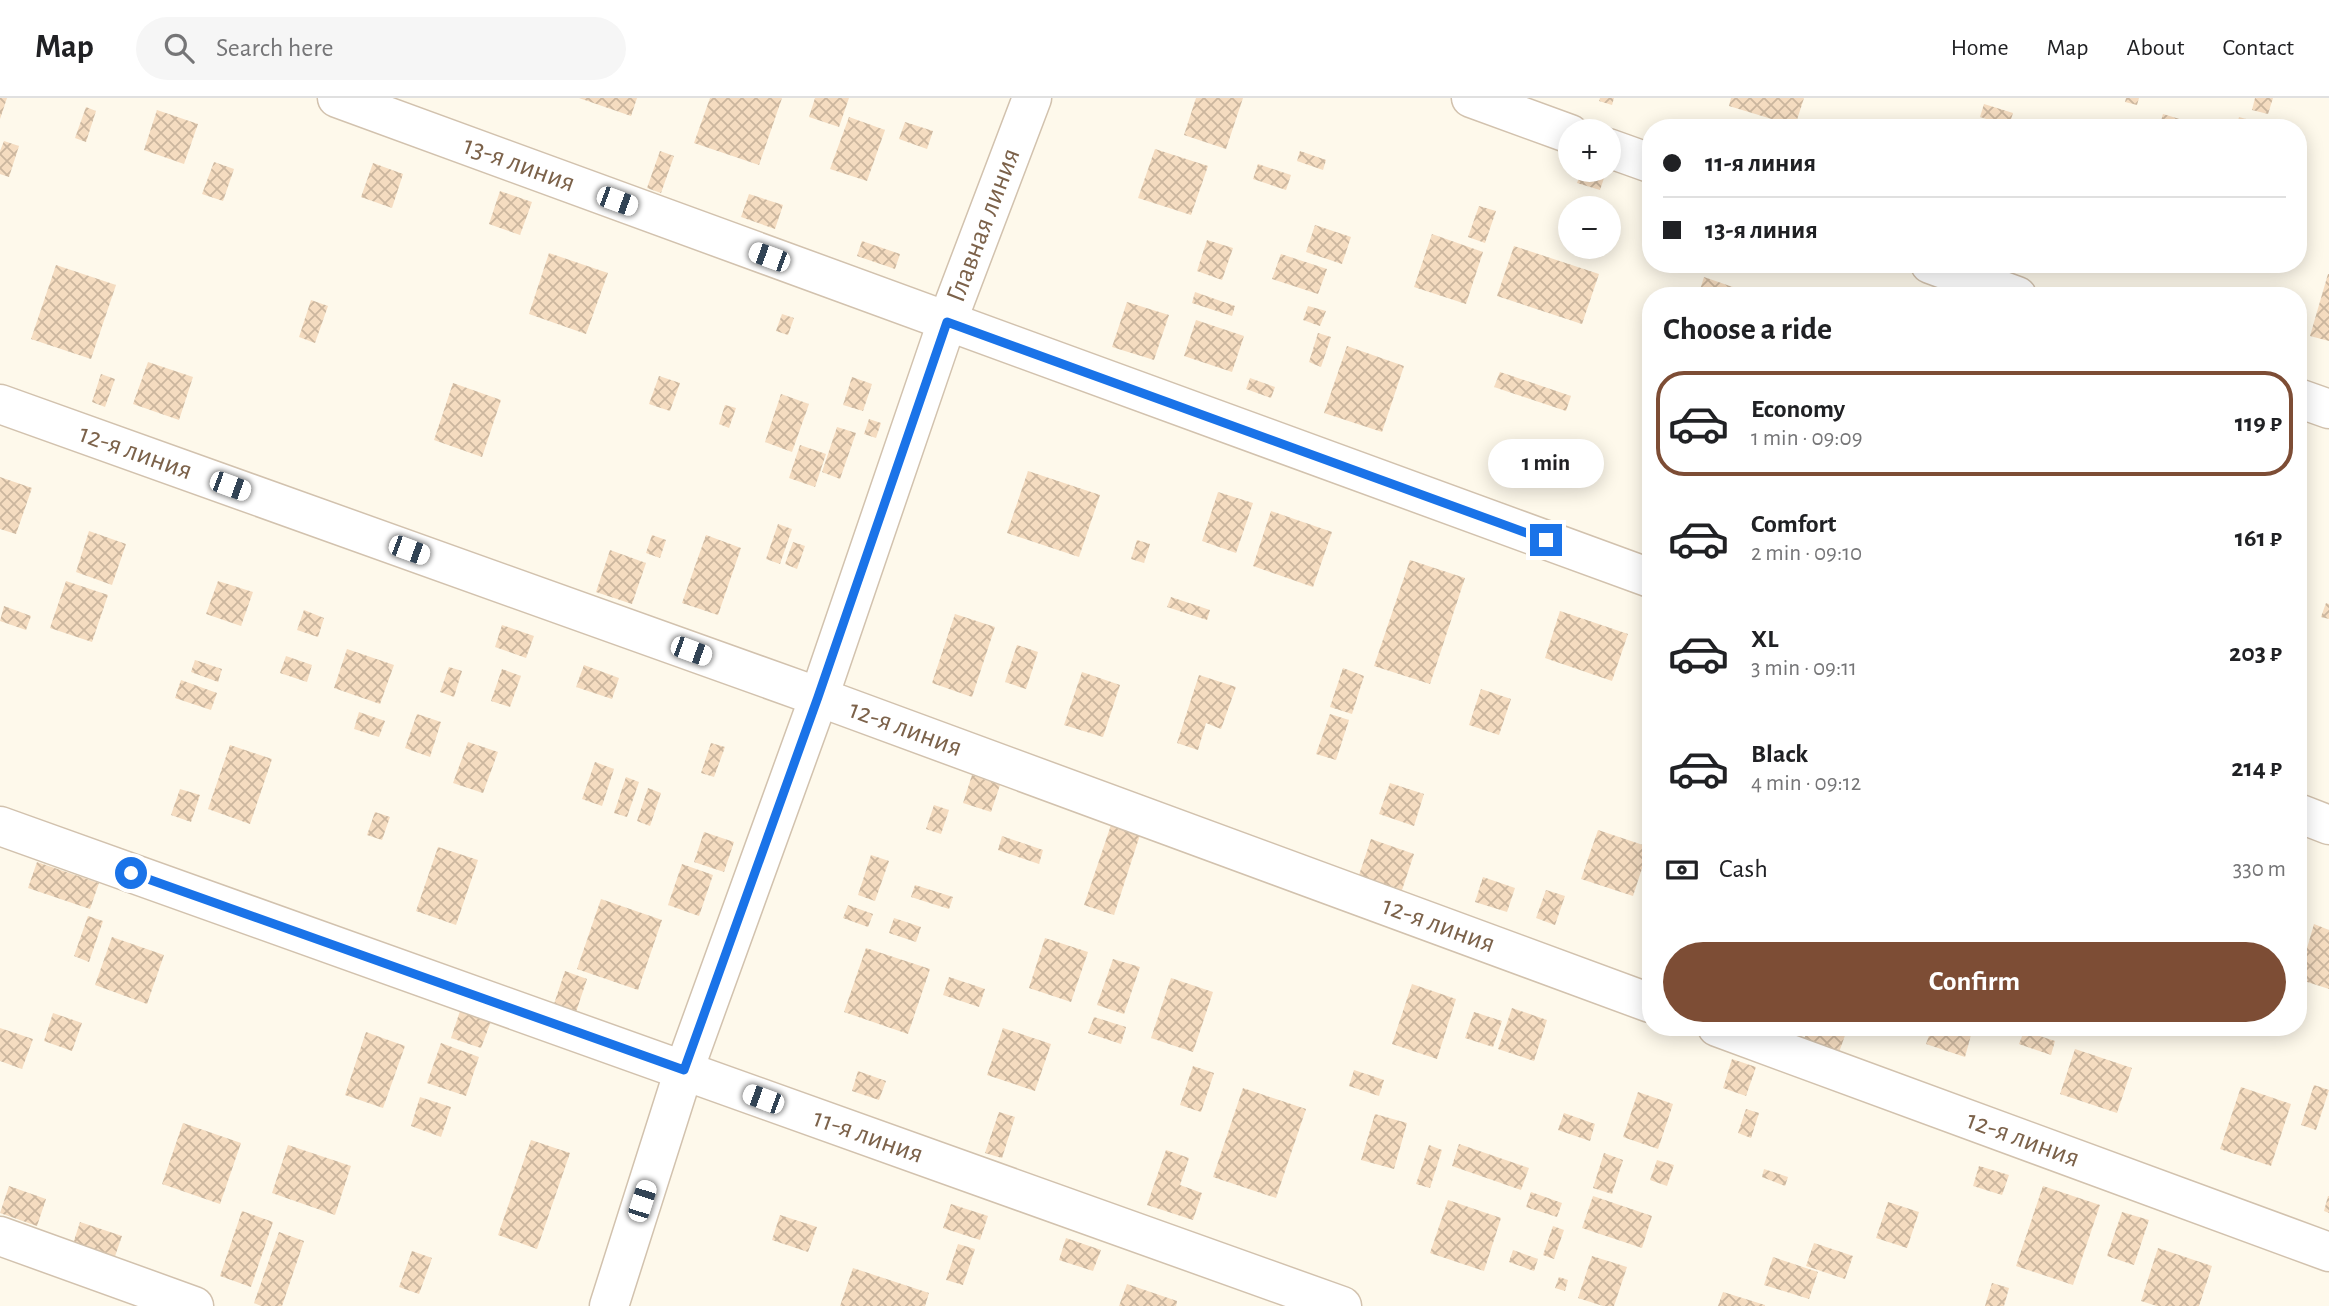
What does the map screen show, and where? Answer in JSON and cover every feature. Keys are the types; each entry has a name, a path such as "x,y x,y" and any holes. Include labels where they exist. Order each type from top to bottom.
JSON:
{"street":[{"name":"13-я линия","path":"337,98 1642,575"},
{"name":"Главная линия","path":"609,1306 684,1070 818,697 947,322 1032,98"},
{"path":"1471,98 1558,130"},
{"path":"1621,153 1642,160"},
{"path":"1954,273 1993,287"},
{"path":"2307,401 2329,409"},
{"name":"12-я линия","path":"0,404 818,697 1642,1000"},
{"path":"2307,816 2329,825"},
{"name":"11-я линия","path":"0,826 1342,1306"},
{"name":"12-я линия","path":"1741,1036 2329,1252"},
{"path":"0,1236 194,1306"}],"building":[{"path":"0,98 7,98 0,119"},
{"path":"579,98 637,98 631,116"},
{"path":"710,98 782,98 759,165 694,143"},
{"path":"815,98 849,98 839,127 809,117"},
{"path":"1196,98 1243,98 1226,149 1184,135"},
{"path":"1600,98 1614,98 1612,105 1599,101"},
{"path":"1731,98 1804,98 1797,119 1772,119 1729,106"},
{"path":"2126,98 2139,98 2137,105 2125,102"},
{"path":"2255,98 2273,98 2268,114 2252,110"},
{"path":"1984,104 2013,113 2011,119 1980,117"},
{"path":"86,107 96,111 86,142 75,138"},
{"path":"157,110 198,124 184,164 144,150"},
{"path":"2163,114 2179,119 2162,119"},
{"path":"849,117 885,130 867,181 830,169"},
{"path":"905,122 933,131 927,149 899,139"},
{"path":"4,141 19,146 9,177 0,174 0,151"},
{"path":"1155,149 1208,166 1191,215 1138,198"},
{"path":"660,151 674,156 661,193 647,188"},
{"path":"1300,151 1326,160 1323,170 1297,161"},
{"path":"214,162 234,169 223,201 202,194"},
{"path":"373,163 403,174 392,208 361,197"},
{"path":"1258,164 1291,175 1286,190 1253,179"},
{"path":"1577,182 1603,182 1600,190"},
{"path":"500,191 532,202 520,235 489,224"},
{"path":"749,194 783,205 775,229 741,217"},
{"path":"1479,206 1496,211 1485,243 1468,237"},
{"path":"1315,225 1351,237 1342,264 1306,252"},
{"path":"1432,234 1483,252 1466,304 1414,287"},
{"path":"1207,240 1233,248 1222,280 1197,271"},
{"path":"862,241 900,254 895,269 857,256"},
{"path":"1514,246 1599,274 1582,324 1497,296"},
{"path":"549,253 608,273 586,334 529,314"},
{"path":"1281,254 1327,269 1318,294 1272,279"},
{"path":"56,265 116,285 91,359 31,339"},
{"path":"2329,274 2329,341 2310,336"},
{"path":"1704,277 1733,287 1701,287"},
{"path":"1195,292 1235,306 1232,316 1192,303"},
{"path":"311,300 328,306 315,343 299,337"},
{"path":"1127,302 1169,315 1154,360 1112,347"},
{"path":"1308,306 1326,311 1320,326 1303,320"},
{"path":"782,314 794,318 788,335 776,331"},
{"path":"1196,320 1244,336 1232,372 1184,356"},
{"path":"1318,333 1331,337 1321,367 1309,362"},
{"path":"1347,346 1404,366 1382,432 1324,413"},
{"path":"148,362 193,377 179,420 133,404"},
{"path":"1500,372 1571,396 1566,411 1494,387"},
{"path":"101,374 115,379 105,407 92,402"},
{"path":"659,376 680,383 670,411 649,404"},
{"path":"852,377 872,384 863,411 843,405"},
{"path":"1250,378 1275,387 1271,398 1246,389"},
{"path":"453,383 501,400 482,457 434,440"},
{"path":"781,394 809,404 792,452 765,442"},
{"path":"725,405 736,408 729,428 719,424"},
{"path":"869,419 881,423 876,438 864,434"},
{"path":"837,427 856,433 840,479 822,472"},
{"path":"800,445 826,454 815,487 789,478"},
{"path":"1028,471 1100,495 1079,557 1007,533"},
{"path":"0,477 32,488 16,534 0,529"},
{"path":"1218,492 1253,503 1236,553 1202,541"},
{"path":"1271,511 1332,532 1313,587 1253,566"},
{"path":"778,524 792,529 780,564 766,559"},
{"path":"89,531 126,544 112,585 76,572"},
{"path":"652,535 666,540 660,558 646,553"},
{"path":"706,535 741,548 718,615 682,603"},
{"path":"1137,540 1150,544 1144,563 1131,559"},
{"path":"793,542 805,546 797,569 785,564"},
{"path":"610,550 646,563 632,604 596,592"},
{"path":"1410,560 1465,578 1430,684 1374,666"},
{"path":"66,581 108,595 92,642 50,628"},
{"path":"218,581 253,592 241,626 206,614"},
{"path":"1171,597 1210,610 1207,620 1167,607"},
{"path":"2326,603 2329,604 2329,619 2321,617"},
{"path":"4,606 31,616 26,630 0,621"},
{"path":"304,610 324,618 318,637 297,630"},
{"path":"1560,611 1628,634 1612,681 1545,658"},
{"path":"955,614 995,627 972,697 932,683"},
{"path":"502,625 534,636 526,658 495,647"},
{"path":"1017,645 1038,652 1026,689 1005,682"},
{"path":"347,649 394,665 380,704 334,688"},
{"path":"286,656 312,665 307,682 280,673"},
{"path":"195,660 222,669 218,682 191,672"},
{"path":"584,665 619,678 612,699 576,687"},
{"path":"449,667 462,671 454,697 440,692"},
{"path":"1343,668 1364,676 1352,714 1330,707"},
{"path":"502,669 521,676 510,707 491,701"},
{"path":"1082,672 1120,685 1103,737 1064,725"},
{"path":"1199,675 1236,687 1221,729 1206,723 1198,750 1177,743"},
{"path":"181,680 217,693 211,710 175,698"},
{"path":"1481,689 1511,699 1499,735 1469,725"},
{"path":"359,712 385,721 379,737 354,729"},
{"path":"417,714 441,722 430,757 405,748"},
{"path":"1330,714 1349,720 1336,760 1316,754"},
{"path":"468,742 498,752 483,793 453,783"},
{"path":"711,743 725,747 714,777 701,773"},
{"path":"230,745 272,759 250,824 208,809"},
{"path":"595,762 614,769 602,806 582,799"},
{"path":"972,775 1000,785 991,812 963,803"},
{"path":"626,777 639,782 627,817 614,813"},
{"path":"1390,783 1424,794 1414,826 1379,814"},
{"path":"648,788 661,793 650,826 637,821"},
{"path":"180,789 200,795 191,822 171,815"},
{"path":"934,805 949,810 941,834 926,829"},
{"path":"375,812 390,817 382,840 367,835"},
{"path":"1111,825 1140,835 1114,915 1084,905"},
{"path":"1598,830 1642,845 1642,868 1633,896 1581,879"},
{"path":"704,832 734,842 724,872 694,862"},
{"path":"1002,836 1043,850 1039,864 998,850"},
{"path":"1371,839 1414,854 1401,893 1358,878"},
{"path":"438,847 478,860 456,925 416,911"},
{"path":"871,855 889,861 875,901 858,895"},
{"path":"37,862 99,883 90,909 28,888"},
{"path":"682,864 713,875 699,916 668,905"},
{"path":"1483,877 1515,888 1507,912 1475,902"},
{"path":"915,885 953,897 949,909 911,897"},
{"path":"1546,890 1565,896 1555,925 1536,918"},
{"path":"601,899 662,920 638,990 577,969"},
{"path":"848,905 873,914 868,927 843,918"},
{"path":"88,916 103,921 89,962 74,956"},
{"path":"894,918 921,927 916,942 889,933"},
{"path":"2314,924 2329,930 2329,989 2307,982 2307,948"},
{"path":"112,937 164,955 147,1004 95,985"},
{"path":"1045,938 1088,952 1071,1002 1029,988"},
{"path":"866,948 930,969 908,1034 844,1012"},
{"path":"1113,959 1140,967 1124,1014 1097,1005"},
{"path":"565,971 587,979 576,1012 554,1004"},
{"path":"949,977 985,989 979,1007 943,995"},
{"path":"1171,978 1213,992 1193,1052 1151,1038"},
{"path":"1412,984 1456,999 1437,1059 1392,1044"},
{"path":"462,1005 493,1016 481,1048 451,1038"},
{"path":"1512,1008 1547,1020 1534,1061 1498,1049"},
{"path":"1474,1012 1502,1021 1493,1047 1465,1038"},
{"path":"53,1013 82,1023 72,1051 44,1041"},
{"path":"1094,1017 1126,1027 1121,1044 1088,1033"},
{"path":"0,1028 33,1039 22,1069 0,1061"},
{"path":"1003,1028 1051,1044 1035,1091 987,1075"},
{"path":"366,1032 405,1046 383,1108 345,1095"},
{"path":"1805,1036 1845,1036 1838,1055 1803,1043"},
{"path":"1929,1036 1971,1036 1965,1057 1926,1044"},
{"path":"2022,1036 2040,1036 2055,1041 2051,1055 2019,1044"},
{"path":"441,1043 479,1057 466,1096 427,1083"},
{"path":"2075,1049 2132,1068 2117,1113 2060,1094"},
{"path":"1732,1059 1756,1067 1746,1096 1723,1088"},
{"path":"1193,1066 1214,1073 1201,1112 1180,1105"},
{"path":"1354,1070 1384,1080 1379,1096 1349,1086"},
{"path":"858,1071 886,1081 879,1100 852,1091"},
{"path":"2314,1085 2329,1090 2316,1130 2301,1125"},
{"path":"2241,1087 2291,1104 2271,1166 2220,1149"},
{"path":"1243,1088 1306,1109 1276,1198 1213,1177"},
{"path":"1638,1092 1673,1104 1658,1149 1623,1137"},
{"path":"420,1097 451,1107 441,1137 411,1126"},
{"path":"1746,1109 1759,1113 1751,1138 1738,1133"},
{"path":"999,1112 1015,1117 1002,1158 985,1153"},
{"path":"1564,1113 1595,1124 1590,1141 1558,1130"},
{"path":"1375,1114 1407,1123 1394,1169 1361,1160"},
{"path":"183,1123 241,1143 220,1204 162,1184"},
{"path":"531,1140 570,1153 537,1249 498,1235"},
{"path":"1459,1144 1529,1168 1521,1190 1452,1166"},
{"path":"288,1145 351,1166 335,1215 272,1193"},
{"path":"1429,1145 1442,1150 1430,1188 1416,1184"},
{"path":"1166,1150 1189,1158 1180,1185 1202,1193 1193,1220 1147,1205"},
{"path":"1604,1153 1623,1160 1612,1194 1593,1188"},
{"path":"1657,1160 1674,1165 1667,1186 1650,1180"},
{"path":"1979,1166 2009,1175 2002,1195 1973,1186"},
{"path":"1764,1169 1788,1177 1785,1186 1762,1177"},
{"path":"9,1186 46,1199 37,1226 0,1213"},
{"path":"2043,1186 2100,1205 2073,1285 2016,1266"},
{"path":"1531,1192 1562,1203 1557,1217 1526,1207"},
{"path":"1593,1196 1652,1216 1642,1248 1582,1228"},
{"path":"2329,1196 2329,1213 2324,1211"},
{"path":"1448,1200 1501,1218 1484,1271 1430,1253"},
{"path":"1888,1202 1919,1212 1907,1248 1876,1238"},
{"path":"951,1204 988,1216 980,1240 943,1228"},
{"path":"242,1211 273,1222 251,1287 220,1276"},
{"path":"2122,1212 2149,1220 2134,1265 2107,1256"},
{"path":"780,1215 817,1227 808,1252 772,1240"},
{"path":"80,1222 122,1236 113,1262 72,1247"},
{"path":"1553,1226 1564,1230 1554,1259 1543,1255"},
{"path":"279,1232 304,1241 282,1306 261,1306 254,1303"},
{"path":"1066,1238 1101,1250 1093,1271 1059,1260"},
{"path":"1814,1243 1853,1256 1845,1279 1806,1266"},
{"path":"958,1244 975,1249 963,1285 946,1280"},
{"path":"2158,1248 2212,1266 2199,1306 2157,1306 2141,1301"},
{"path":"1513,1250 1538,1259 1534,1271 1509,1262"},
{"path":"412,1251 432,1258 419,1294 399,1287"},
{"path":"1592,1256 1627,1267 1614,1306 1603,1306 1578,1298"},
{"path":"1773,1257 1818,1272 1809,1299 1764,1285"},
{"path":"853,1268 929,1293 925,1306 840,1306"},
{"path":"1559,1277 1568,1280 1565,1291 1555,1288"},
{"path":"1992,1283 2009,1288 2004,1306 1985,1306"},
{"path":"1127,1284 1177,1301 1176,1306 1119,1306"},
{"path":"1723,1292 1765,1305 1765,1306 1718,1306"}],"route":[{"path":"131,873 684,1070 818,697 947,322 1546,540"}]}
